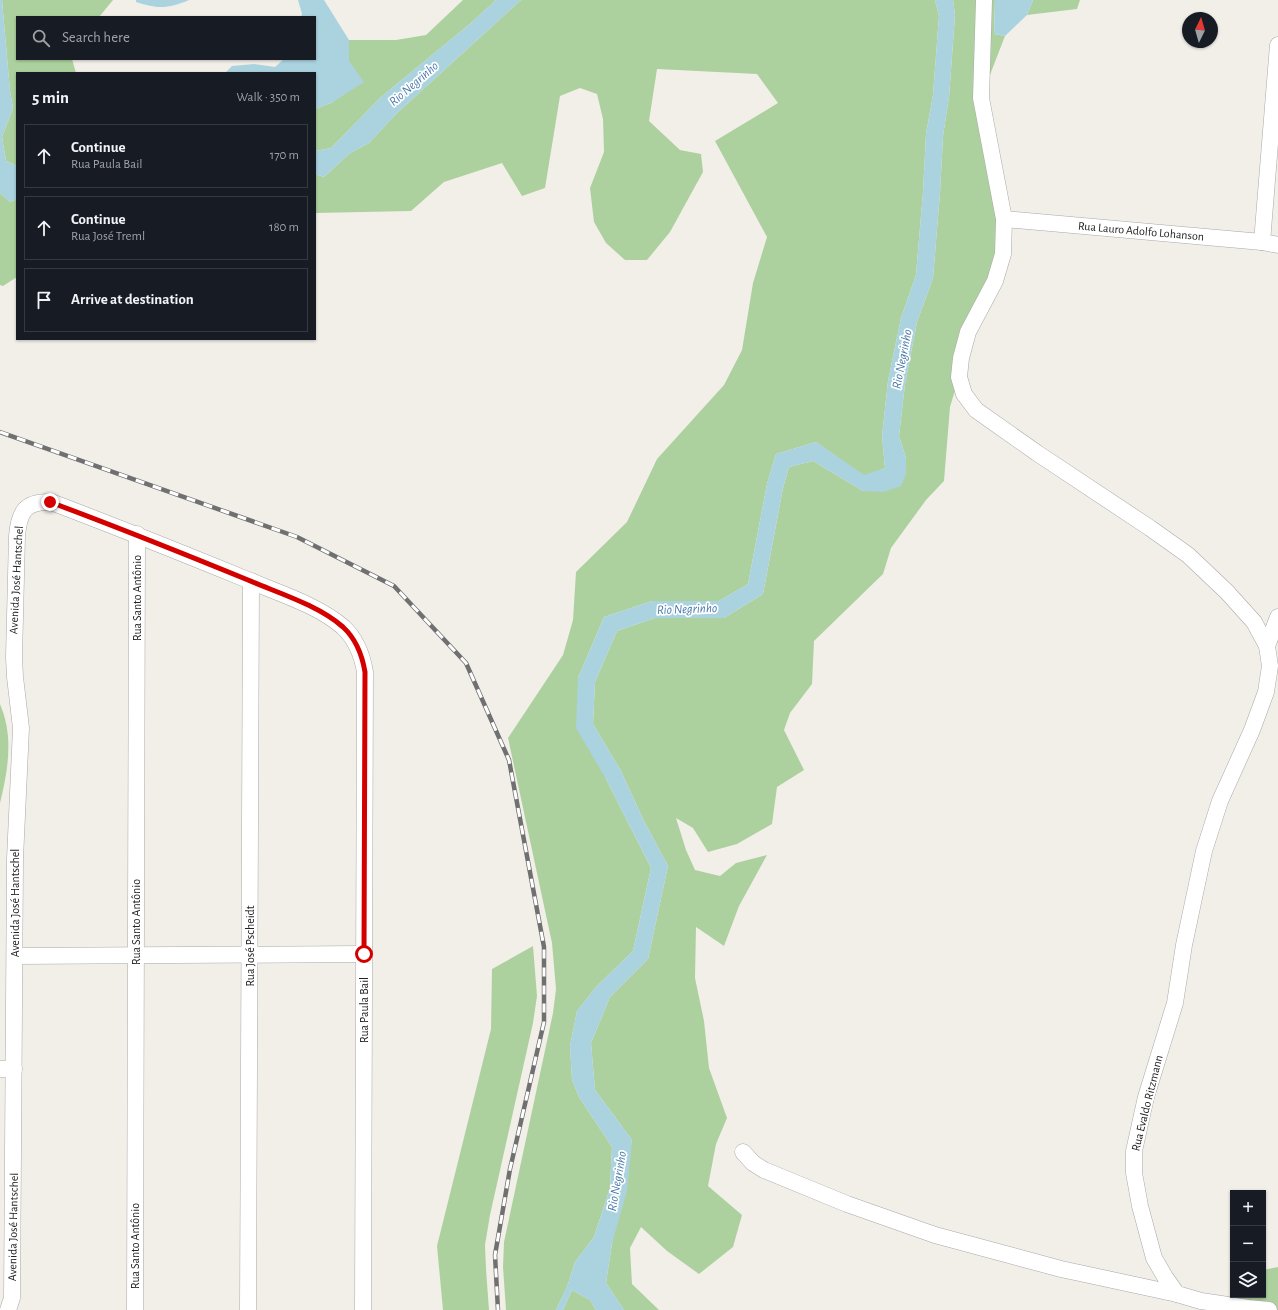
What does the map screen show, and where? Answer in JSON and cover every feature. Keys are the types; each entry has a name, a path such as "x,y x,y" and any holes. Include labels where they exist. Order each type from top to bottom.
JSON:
{"street":[{"path":"984,0 981,98 1004,219 1003,254 995,281 968,332 961,358 959,377 964,394 976,410 1188,555 1227,592 1254,622 1267,646"},
{"path":"1262,242 1275,123 1278,45"},
{"name":"Rua Lauro Adolfo Lohanson","path":"1004,219 1262,242 1278,245"},
{"name":"Rua Paula Bail","path":"23,510 31,504 50,502 137,534 251,581 300,602 327,616 343,628 354,640 359,649 363,659 365,672 363,1310"},
{"name":"Avenida José Hantschel","path":"12,1306 7,1150 7,1069 15,956 15,859 21,728 15,677 14,638 17,536 20,517 23,510"},
{"name":"Rua Santo Antônio","path":"135,1310 137,534"},
{"name":"Rua José Pscheidt","path":"248,1310 251,581"},
{"path":"1267,646 1278,617"},
{"name":"Rua Evaldo Ritzmann","path":"1177,1294 1154,1258 1139,1200 1134,1173 1134,1151 1146,1097 1175,1003 1184,945 1204,851 1220,801 1252,730 1266,692 1270,666 1267,646"},
{"path":"15,956 364,954"},
{"path":"743,1152 753,1163 764,1170 847,1204 935,1235 1061,1269 1177,1294 1201,1301 1270,1310"}],"green space":[{"path":"2,0 113,0 100,16 16,16 16,60 72,60 76,72 16,72 16,166 6,161 2,137 13,108 10,91"},
{"path":"463,0 496,0 471,23 381,97 331,148 316,151 316,109 333,102 349,61 349,40 396,40 426,35"},
{"path":"521,0 935,0 939,16 933,95 926,134 916,275 901,318 888,381 882,436 885,468 864,476 816,442 776,454 767,484 748,584 719,601 652,601 604,617 578,678 606,779 651,868 633,951 596,987 577,1011 570,1046 572,1080 579,1097 612,1147 610,1188 594,1237 575,1262 567,1287 556,1310 506,1310 503,1267 504,1242 553,1013 556,989 552,943 508,738 563,655 573,620 576,572 627,522 657,459 724,385 742,350 753,283 767,237 715,141 778,103 757,74 657,69 649,121 680,150 701,154 703,172 670,232 647,260 625,260 606,243 594,222 590,188 604,152 603,119 597,94 580,88 560,96 545,188 522,196 502,163 444,182 411,211 316,213 316,174 324,177 350,153 369,143 396,114"},
{"path":"953,0 995,0 994,34 1005,36 981,98 1003,254 959,377 950,407 944,481 926,500 891,548 883,574 814,641 812,684 790,713 784,730 804,770 777,787 772,824 737,844 708,852 693,828 676,818 686,850 695,870 720,876 736,863 767,855 739,906 724,946 696,927 695,978 704,1021 709,1068 727,1118 716,1144 708,1186 742,1215 733,1247 699,1274 667,1251 641,1227 630,1248 632,1284 659,1310 624,1310 606,1283 612,1243 632,1140 595,1090 591,1043 610,997 648,959 668,866 643,819 621,771 593,724 595,682 617,631 655,618 724,618 763,594 783,488 789,467 813,461 863,491 906,458 899,436 905,384 917,322 933,278 943,136 949,97 955,15"},
{"path":"1033,0 1080,0 1077,9 1027,15"},
{"path":"0,193 10,202 16,199 16,278 3,286 0,285"},
{"path":"0,704 7,729 8,754 0,803"},
{"path":"533,946 537,996 533,1023 490,1215 485,1245 489,1310 443,1310 437,1246 491,1029 492,969"},
{"path":"1278,1267 1278,1310 1248,1308 1238,1298 1266,1298 1266,1269"},
{"path":"572,1290 590,1300 596,1310 563,1310"}],"water":[{"path":"0,0 2,0 10,91 13,108 2,137 6,161 16,166 16,199 10,202 0,193"},
{"path":"136,0 189,0 175,5 157,7 136,2"},
{"path":"298,0 324,0 349,40 349,61 364,82 333,102 316,109 316,72 226,72 232,66 254,64 275,67 283,60 316,60 316,16 301,16"},
{"name":"Rio Negrinho","path":"496,0 521,0 396,114 369,143 350,153 324,177 316,174 316,151 331,148 381,97 471,23"},
{"name":"Rio Negrinho","path":"935,0 953,0 955,15 949,97 943,136 933,278 917,322 905,384 899,436 906,458 906,474 901,486 883,492 863,491 813,461 789,467 783,488 763,594 724,618 655,618 617,631 595,682 593,724 621,771 643,819 668,866 648,959 610,997 591,1043 595,1090 632,1140 627,1191 612,1243 606,1283 624,1310 596,1310 590,1300 572,1290 563,1310 556,1310 567,1287 575,1262 594,1237 610,1188 612,1147 579,1097 572,1080 570,1046 577,1011 596,987 633,951 651,868 606,779 576,728 578,678 604,617 652,601 719,601 748,584 767,484 776,454 816,442 864,475 885,468 882,436 888,381 901,318 916,275 926,134 933,95 939,16"},
{"path":"995,0 1033,0 1027,15 1005,36 994,34"}],"railway":[{"path":"0,432 297,537 394,586 466,663 509,760 544,947 544,1022 510,1169 495,1255 498,1310"}],"route":[{"path":"50,502 137,534 300,602 333,619 354,640 363,659 365,672 364,954"}]}
